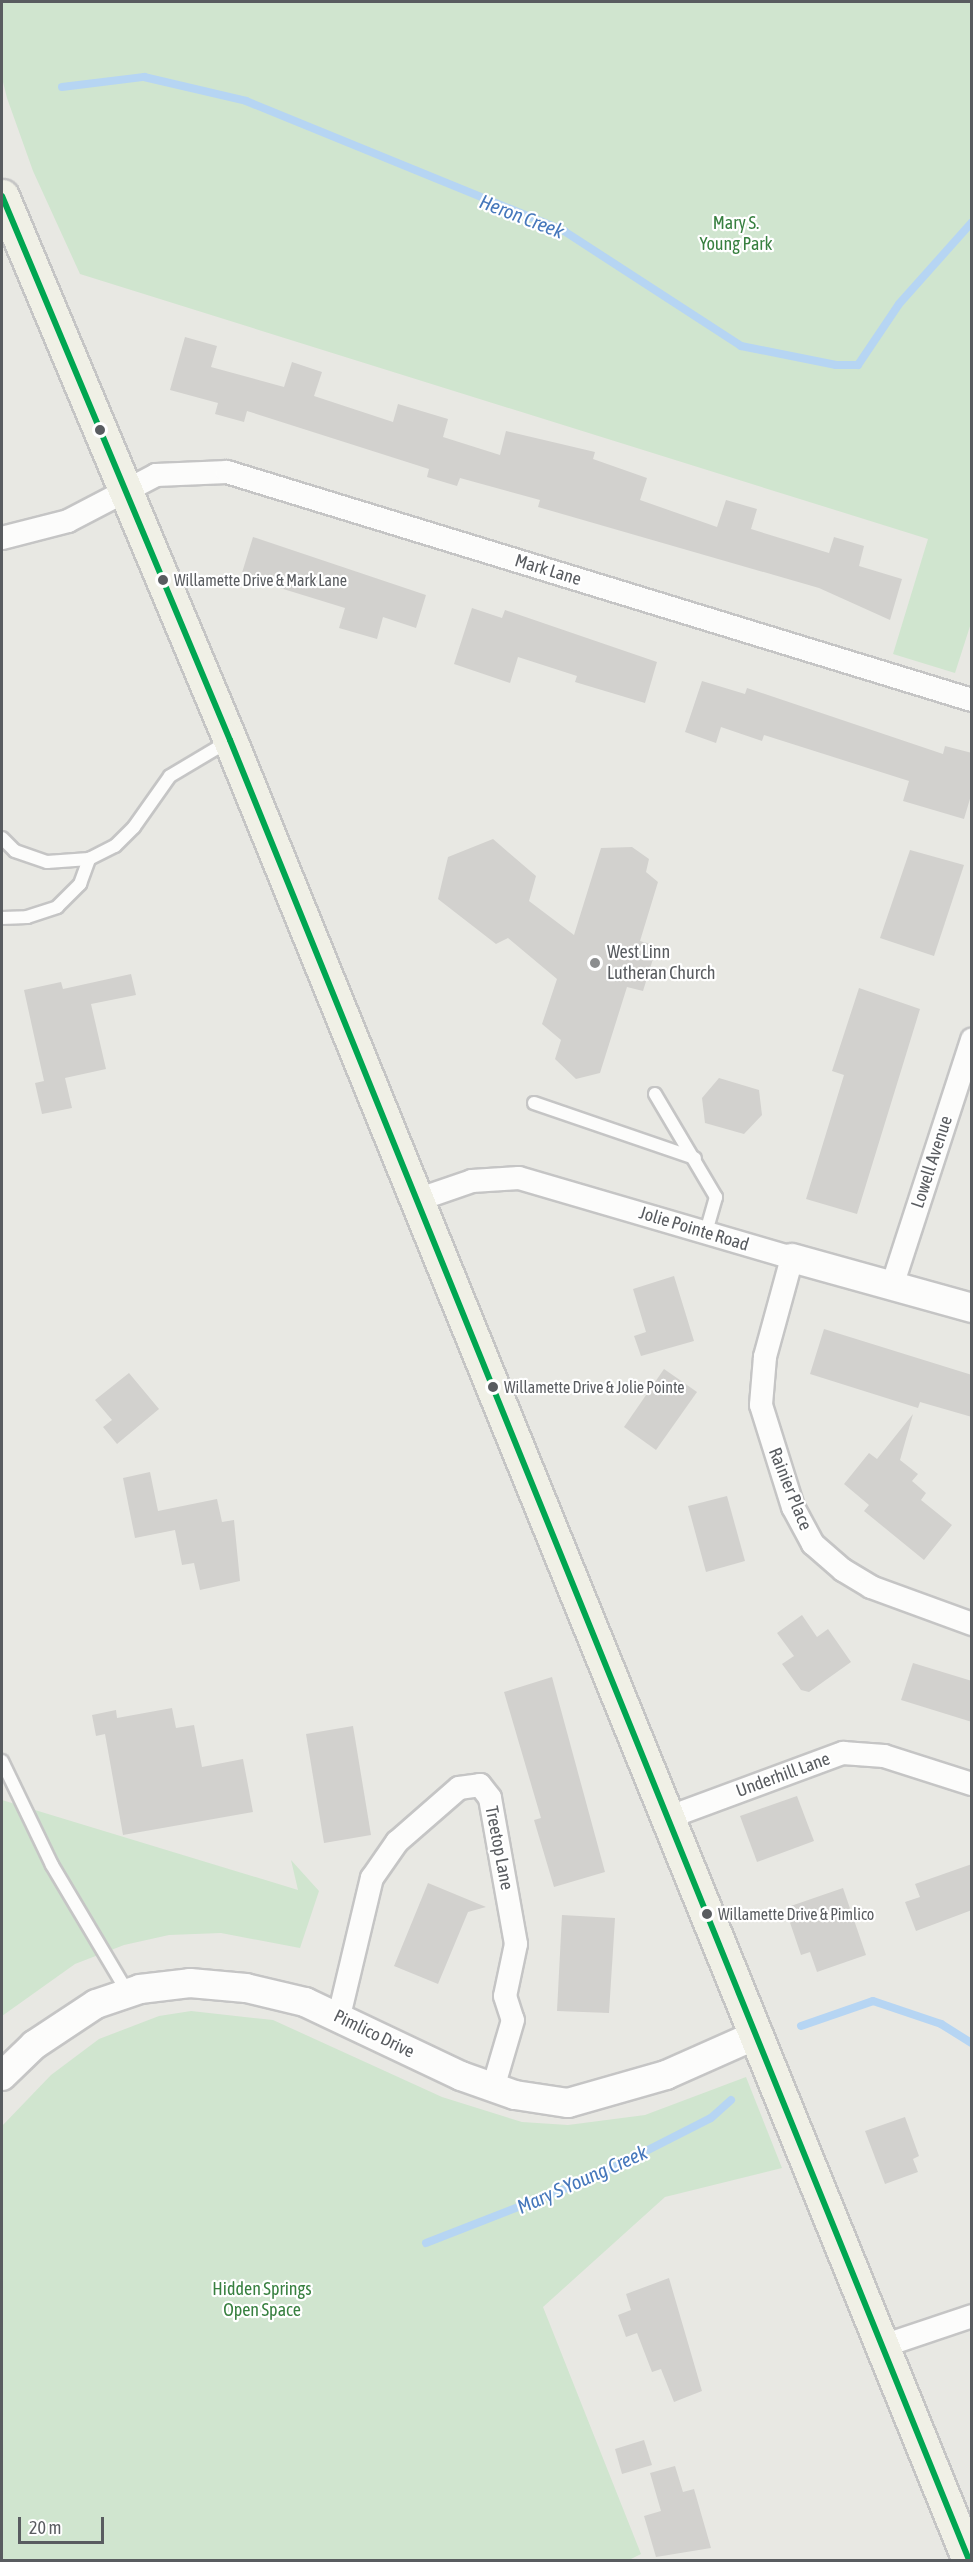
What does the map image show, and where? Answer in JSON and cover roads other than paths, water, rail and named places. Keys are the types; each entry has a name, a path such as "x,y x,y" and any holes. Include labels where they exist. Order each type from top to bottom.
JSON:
{"main road":[{"path":"2,196 230,740 667,1818 758,2034 880,2347 967,2550"}],"street":[{"name":"Mark Lane","path":"2,538 68,521 123,489 156,475 227,472 972,700"},
{"name":"Lowell Avenue","path":"893,1283 972,1040"},
{"name":"Jolie Pointe Road","path":"417,1200 472,1181 519,1178 792,1258 893,1283 972,1308"},
{"name":"Rainier Place","path":"792,1258 765,1357 761,1405 793,1507 813,1544 843,1570 871,1587 972,1624"},
{"name":"Underhill Lane","path":"667,1818 843,1753 884,1755 972,1784"},
{"name":"Treetop Lane","path":"339,2016 372,1878 397,1842 452,1794 480,1785 490,1798 516,1944 505,1996 513,2020 493,2088"},
{"name":"Pimlico Drive","path":"2,2076 69,2018 128,1993 213,1984 273,1994 339,2016 493,2088 568,2103 597,2098 758,2034"},
{"path":"880,2347 972,2316"}],"lane":[{"path":"2,838 15,851 47,862 89,859 115,846 135,827 170,776 230,740"},
{"path":"2,918 27,917 57,907 80,884 89,859"},
{"path":"655,1094 695,1158 716,1197 706,1233"},
{"path":"534,1103 695,1158"},
{"path":"2,1761 52,1865 128,1993"}],"waterway":[{"name":"Heron Creek","path":"62,87 144,77 246,101 564,231 741,346 836,365 858,365 899,304 972,222"},
{"name":"Mary S Young Creek","path":"801,2026 873,2001 941,2024 972,2043"},
{"name":"Mary S Young Creek","path":"426,2243 593,2178 711,2118 731,2100"}],"place":[{"name":"Willamette Drive & Mark Lane","path":"163,580"},
{"name":"West Linn Lutheran Church","path":"595,963"},
{"name":"Willamette Drive & Jolie Pointe","path":"493,1387"},
{"name":"Willamette Drive & Pimlico","path":"707,1914"}],"park label":[{"name":"Mary S. Young Park","path":"736,234"},
{"name":"Hidden Springs Open Space","path":"262,2300"}]}
